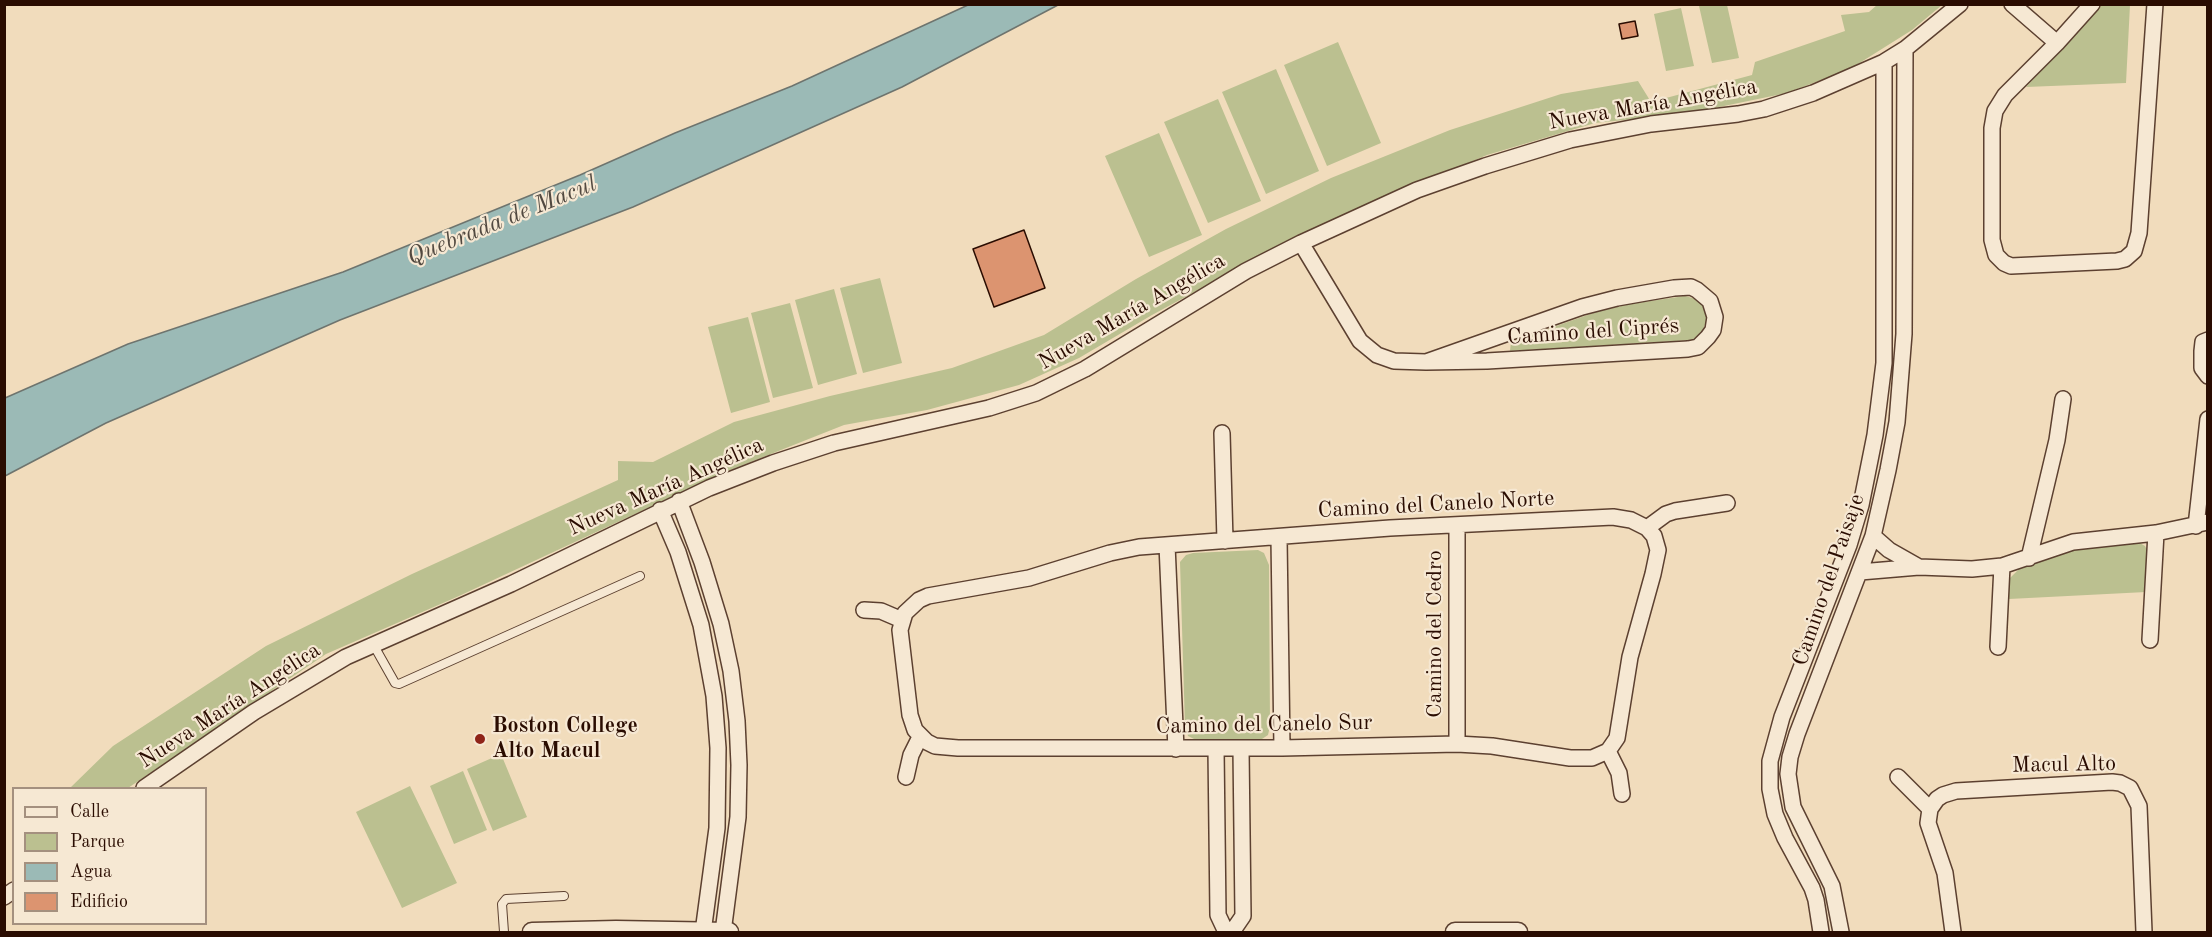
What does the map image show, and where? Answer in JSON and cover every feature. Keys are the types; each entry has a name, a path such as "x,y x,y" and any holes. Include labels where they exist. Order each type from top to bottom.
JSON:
{"street":[{"name":"Nueva María Angélica","path":"147,787 230,727 346,657 511,584 679,501 763,467 834,443 989,408 1036,393 1085,369 1208,293 1301,243 1417,190 1524,153 1610,131 1764,109 1821,90 1884,62 1905,49 1960,4"},
{"path":"2012,4 2057,43"},
{"path":"2092,4 2005,95 1994,120 1992,240 1996,255 2011,266 2117,261 2125,259 2134,251 2139,233 2155,4"},
{"name":"Camino del Paisaje","path":"1841,933 1832,886 1793,807 1788,774 1797,734 1873,536 1888,470 1902,380 1905,281 1905,49"},
{"name":"Camino del Paisaje","path":"1821,933 1812,888 1775,814 1770,789 1770,762 1782,717 1849,545 1861,505 1875,435 1884,363 1884,62"},
{"name":"Camino del Ciprés","path":"1301,243 1346,319 1365,346 1385,359 1426,362 1487,361 1688,350 1698,347 1708,337 1713,330 1715,317 1710,302 1697,290 1684,287 1664,289 1582,307 1426,362"},
{"path":"2208,340 2203,342 2202,351 2202,368 2208,376"},
{"path":"2029,558 2057,440 2063,399"},
{"path":"1860,572 1919,567 1972,569 2002,566 2073,542 2156,533 2202,524 2208,419"},
{"path":"1222,433 1225,542"},
{"path":"679,501 721,624 731,671 736,712 739,757 738,817 723,932"},
{"path":"1622,794 1619,773 1608,751 1620,728 1630,657 1657,559 1656,542 1647,528 1666,514 1675,511 1726,503"},
{"path":"660,510 678,552 698,617 707,651 714,696 718,748 718,819 703,932"},
{"name":"Camino del Canelo Norte","path":"902,620 911,606 928,596 1029,578 1124,550 1390,528 1623,518 1647,528"},
{"name":"Camino del Cedro","path":"1457,525 1457,744"},
{"path":"2150,640 2156,533"},
{"path":"1873,536 1888,550 1919,567"},
{"path":"1279,538 1282,748"},
{"path":"1167,545 1176,749"},
{"path":"1998,647 2002,566"},
{"path":"864,610 881,611 902,620 900,640 910,715 915,730 920,736 910,755 906,777"},
{"name":"Camino del Canelo Sur","path":"920,736 935,746 958,748 1241,749 1457,744 1492,746 1582,759 1592,758 1608,751"},
{"path":"1216,749 1218,915 1226,933"},
{"path":"1232,933 1243,916 1241,749"},
{"path":"1898,777 1930,809 1928,823 1945,873 1953,933"},
{"name":"Macul Alto","path":"1930,809 1943,795 1956,791 2112,782 2126,785 2134,793 2139,806 2144,933"},
{"path":"532,933 616,930 729,933"},
{"path":"1455,933 1518,933"}],"lane":[{"path":"373,644 395,683 403,683 640,576"},
{"path":"504,933 502,904 506,899 564,896"}],"green space":[{"path":"1727,5 1739,58 1712,63 1699,6"},
{"path":"1877,5 1942,5 1912,30 1850,69 1787,93 1690,113 1595,123 1487,155 1300,235 1152,315 1079,358 1019,385 927,410 844,425 723,473 459,596 326,654 129,787 71,787 113,746 266,646 412,574 618,480 618,461 653,462 734,422 830,396 952,368 1044,335 1136,279 1226,229 1331,178 1450,130 1561,94 1638,81 1651,102 1752,75 1755,62 1845,31 1841,15 1869,12"},
{"path":"2102,5 2130,5 2126,83 2026,87"},
{"path":"1681,8 1694,66 1666,71 1654,14"},
{"path":"1338,42 1381,143 1327,166 1284,65"},
{"path":"1276,69 1319,171 1266,194 1222,92"},
{"path":"1218,99 1261,201 1208,223 1164,122"},
{"path":"1159,133 1202,235 1149,257 1105,156"},
{"path":"880,278 902,363 863,373 840,288"},
{"path":"834,289 857,374 818,385 795,300"},
{"path":"1685,296 1696,299 1702,304 1706,316 1702,333 1692,340 1510,351 1511,342 1596,312 1630,304"},
{"path":"790,303 813,388 773,398 751,313"},
{"path":"748,317 770,402 731,413 708,327"},
{"path":"2138,542 2147,550 2146,592 2009,599 2009,579 2019,569 2057,553"},
{"path":"1258,550 1264,553 1269,565 1270,726 1268,735 1262,739 1196,740 1188,736 1185,726 1180,562 1186,555 1193,553"},
{"path":"501,754 527,817 493,831 467,769"},
{"path":"463,771 487,830 454,844 430,786"},
{"path":"410,786 457,883 402,908 356,812"}],"water":[{"name":"Quebrada de Macul","path":"968,5 1058,5 902,87 768,147 633,207 340,320 106,423 5,476 5,398 128,344 343,272 792,86"}],"building":[{"path":"1635,21 1638,36 1622,39 1619,24"},
{"path":"1024,230 1045,288 994,307 973,249"}],"place":[{"name":"Boston College Alto Macul","path":"480,739"}]}
